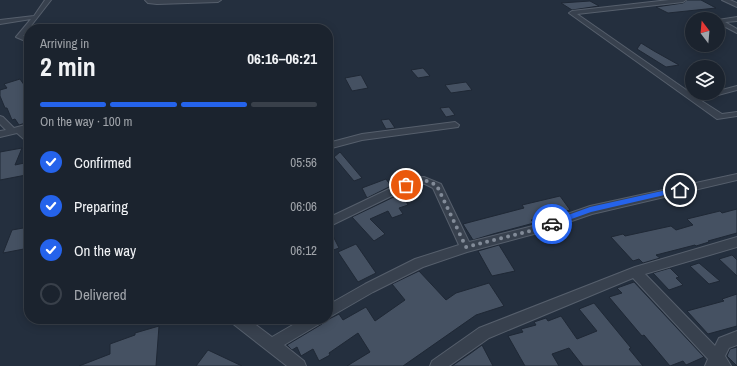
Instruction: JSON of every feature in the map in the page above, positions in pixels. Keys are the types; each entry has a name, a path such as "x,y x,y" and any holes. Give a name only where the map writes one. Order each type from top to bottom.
{"street":[{"path":"30,24 48,0"},
{"path":"148,0 157,2 218,0"},
{"path":"683,0 572,13 685,92"},
{"path":"725,0 737,5"},
{"path":"0,22 36,17"},
{"path":"737,19 719,21 737,31"},
{"path":"24,31 19,37 24,38"},
{"path":"725,91 737,88"},
{"path":"697,100 720,117 737,114"},
{"path":"0,119 24,136"},
{"path":"333,145 362,137 456,125"},
{"path":"0,134 24,129"},
{"path":"333,309 369,288 419,263 466,247 534,230 590,210 737,177"},
{"path":"333,220 416,180 422,180 431,182 437,186 466,247"},
{"path":"437,366 484,333 635,272 737,242"},
{"path":"635,272 718,363"},
{"path":"244,324 299,366"},
{"path":"271,345 307,324"},
{"path":"718,363 724,343 737,338"}],"building":[{"path":"687,0 701,0 716,8 668,13 656,7 683,3"},
{"path":"590,1 599,6 572,10 561,3"},
{"path":"641,43 679,65 666,67 637,49"},
{"path":"423,68 430,76 418,78 411,70"},
{"path":"361,75 368,88 352,91 345,78"},
{"path":"20,79 24,85 24,124 19,125 15,119 12,120 7,108 5,108 0,96 0,90 7,88 4,84"},
{"path":"466,82 472,90 451,93 445,85"},
{"path":"449,107 455,115 446,117 440,108"},
{"path":"389,119 395,128 386,129 381,120"},
{"path":"22,148 15,165 24,163 24,175 0,180 0,152"},
{"path":"340,152 362,178 354,181 334,157"},
{"path":"386,179 391,186 367,198 362,188"},
{"path":"402,193 408,205 399,208 403,214 392,218 388,211 370,219 385,234 374,241 352,217"},
{"path":"560,196 570,210 531,220 534,223 473,240 463,224 524,208 522,205"},
{"path":"737,209 737,233 696,246 656,255 660,258 643,263 639,259 633,261 611,237 623,234 625,236 671,226 676,230 693,225 687,219 720,211 722,213"},
{"path":"24,228 24,249 3,253 12,230"},
{"path":"333,236 339,248 333,250"},
{"path":"356,244 376,273 358,282 338,252"},
{"path":"499,245 515,271 492,276 478,251"},
{"path":"732,255 737,260 737,276 719,259"},
{"path":"699,263 720,281 709,284 690,266"},
{"path":"670,268 679,277 676,278 683,285 669,290 653,273"},
{"path":"419,271 446,300 456,293 489,283 504,306 476,315 403,366 347,366 370,352 358,333 329,353 330,355 319,361 313,349 301,356 297,347 292,350 287,345 322,324 333,324 333,317 339,314 343,320 366,307 375,321 405,300 392,284"},
{"path":"634,282 704,357 686,365 683,361 670,366 644,335 642,336 609,297 622,293 617,288"},
{"path":"737,294 737,326 708,334 687,311 724,301 722,299"},
{"path":"594,303 631,348 629,349 643,366 583,366 569,348 552,354 559,366 525,366 508,336 523,332 521,329 536,325 534,322 546,318 548,321 561,316 577,339 597,331 579,309"},
{"path":"159,326 156,366 79,366 110,354 110,344 135,335 135,333"},
{"path":"482,345 493,366 452,366 471,353"},
{"path":"737,347 737,366 727,356 730,349"},
{"path":"208,350 242,366 196,366"}],"way so far":[{"path":"406,185 416,180 422,180 431,182 437,186 466,247 552,224"}],"route":[{"path":"552,224 590,210 680,190"}]}
